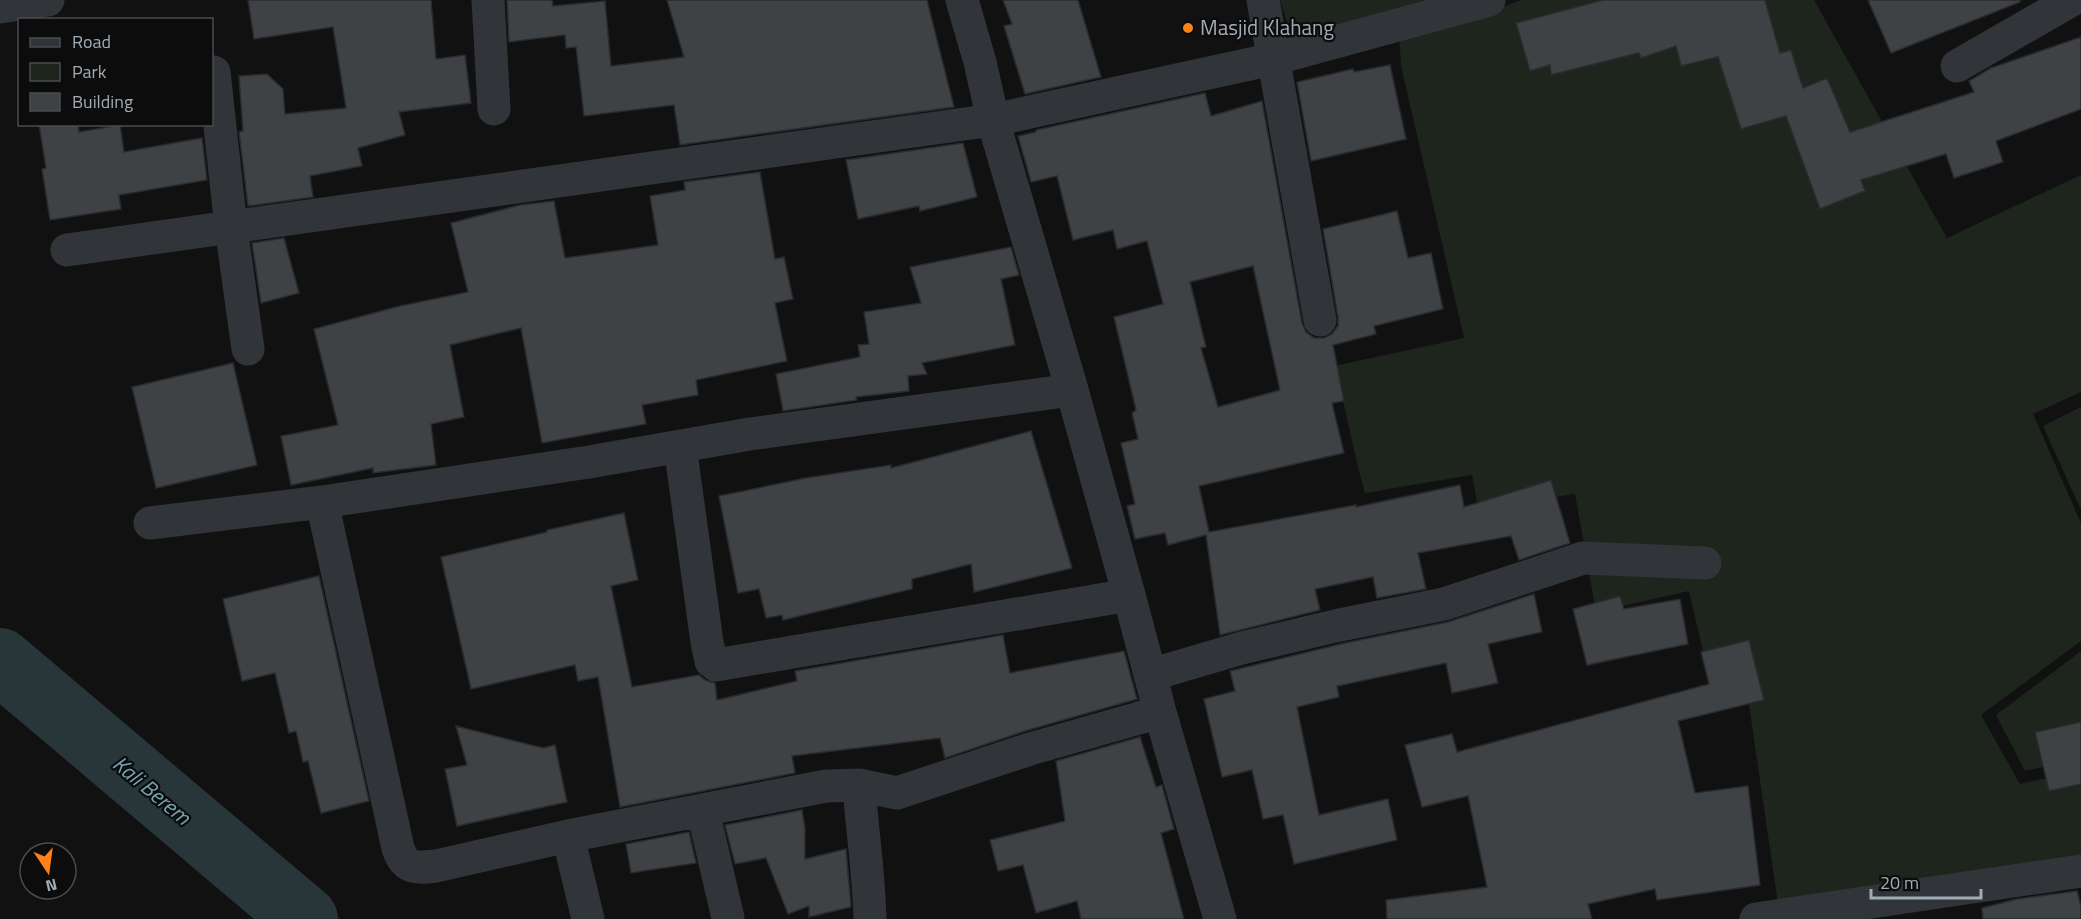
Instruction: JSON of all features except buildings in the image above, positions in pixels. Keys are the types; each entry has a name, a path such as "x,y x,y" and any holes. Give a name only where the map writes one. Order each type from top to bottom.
{"street":[{"path":"0,7 48,0"},
{"path":"488,0 494,109"},
{"path":"962,0 980,62 993,120 1072,390 1160,712 1220,919"},
{"path":"1263,0 1320,320"},
{"path":"67,250 993,120 1273,59 1489,0"},
{"path":"1956,66 2072,0"},
{"path":"214,72 231,227 248,349"},
{"path":"150,523 322,502 750,434 1072,390"},
{"path":"680,446 707,642 711,661 716,665 1129,595"},
{"path":"322,502 402,860 409,865 421,868 436,866 568,836 826,786 859,785 897,793 1019,752 1160,712"},
{"path":"1150,675 1242,648 1444,604 1583,558 1705,563"},
{"path":"859,785 863,841 869,881 870,919"},
{"path":"704,811 728,918"},
{"path":"568,836 588,919"},
{"path":"1756,919 2081,871"}],"green space":[{"path":"1280,0 1456,0 1466,21 1521,0 1814,0 1947,238 2081,175 2081,392 2033,414 2081,523 2081,641 1981,715 2020,784 2081,770 2081,866 1779,911 1742,657 1706,664 1689,591 1596,612 1575,494 1478,508 1472,475 1365,493 1334,366 1464,338 1401,66 1399,34 1296,52"},
{"path":"2081,407 2081,510 2043,426"},
{"path":"2081,651 2081,758 2025,771 1996,715"}],"waterway":[{"name":"Kali Berem","path":"0,661 305,919"}],"place":[{"name":"Masjid Klahang","path":"1188,28"}]}
